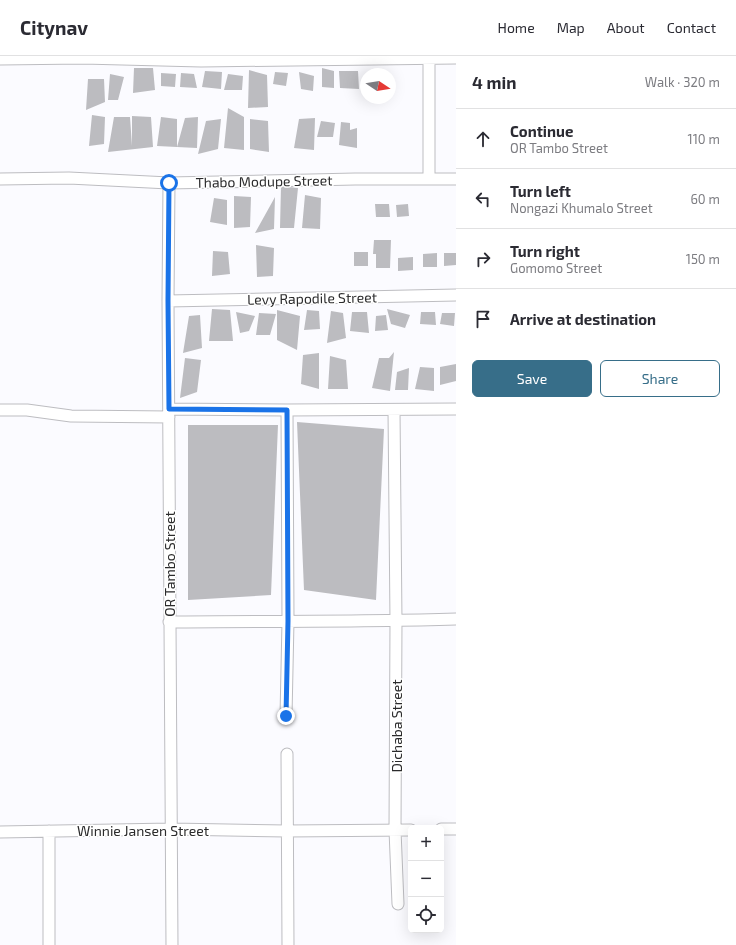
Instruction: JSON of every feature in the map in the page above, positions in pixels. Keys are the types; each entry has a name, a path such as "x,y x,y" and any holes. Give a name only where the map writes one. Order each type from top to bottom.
{"street":[{"path":"0,59 83,57 456,58"},
{"path":"429,57 429,179"},
{"name":"Thabo Modupe Street","path":"0,179 69,178 169,183 355,179 456,179"},
{"name":"OR Tambo Street","path":"169,183 169,622 172,945"},
{"name":"Levy Rapodile Street","path":"168,301 456,295"},
{"path":"0,410 27,410 71,416 287,410 394,410 456,408"},
{"path":"286,716 288,621 287,410"},
{"name":"Dichaba Street","path":"394,410 396,830"},
{"path":"169,622 396,621 456,619"},
{"path":"287,754 286,831 288,945"},
{"name":"Winnie Jansen Street","path":"0,832 171,829 286,831 408,830"},
{"path":"444,829 456,829"},
{"path":"396,830 398,904"},
{"path":"49,831 49,945"}],"building":[{"path":"134,68 153,68 155,90 133,93"},
{"path":"322,68 334,71 334,88 322,87"},
{"path":"249,70 267,75 268,107 248,108"},
{"path":"205,71 222,72 221,89 202,87"},
{"path":"339,71 358,71 359,89 340,88"},
{"path":"275,72 288,73 286,86 273,84"},
{"path":"299,72 314,76 313,91 301,89"},
{"path":"161,73 176,74 175,87 161,86"},
{"path":"181,73 194,74 197,88 180,87"},
{"path":"110,74 124,77 118,100 108,100"},
{"path":"228,74 243,76 242,90 224,90"},
{"path":"88,79 104,79 105,102 86,110"},
{"path":"228,108 244,117 244,150 224,148"},
{"path":"92,115 105,117 104,144 89,146"},
{"path":"132,116 151,117 153,147 108,152 114,117 130,117 132,146"},
{"path":"161,117 177,119 177,147 157,146"},
{"path":"198,117 197,148 177,147 185,118"},
{"path":"315,118 314,150 294,148 299,119"},
{"path":"221,119 218,149 198,154 206,121"},
{"path":"250,119 268,121 269,152 250,149"},
{"path":"321,121 335,123 333,137 317,137"},
{"path":"341,122 350,123 350,130 357,128 357,148 339,145"},
{"path":"281,186 298,188 294,228 280,228"},
{"path":"305,195 321,198 320,229 302,228"},
{"path":"234,196 251,197 250,227 234,228"},
{"path":"275,197 274,229 255,233"},
{"path":"214,198 227,200 227,225 210,222"},
{"path":"375,204 389,204 390,217 376,217"},
{"path":"408,204 409,216 397,217 396,205"},
{"path":"374,240 391,240 390,268 376,268 376,254 373,254"},
{"path":"256,245 274,248 273,276 257,277"},
{"path":"213,251 228,252 230,274 212,276"},
{"path":"354,252 368,252 368,266 354,266"},
{"path":"437,253 437,267 423,267 423,254"},
{"path":"444,253 456,253 456,265 444,266"},
{"path":"413,257 413,270 398,271 398,258"},
{"path":"212,309 230,310 233,341 209,341"},
{"path":"387,309 410,315 405,328 391,324"},
{"path":"277,310 300,316 297,350 277,340"},
{"path":"307,310 319,311 320,329 304,330"},
{"path":"331,311 343,313 346,338 327,343"},
{"path":"236,312 255,316 249,331 240,333"},
{"path":"352,312 367,312 369,333 350,331"},
{"path":"421,312 435,312 436,325 420,324"},
{"path":"259,313 276,314 270,335 256,335"},
{"path":"442,313 455,313 454,326 440,324"},
{"path":"200,315 202,348 183,353 189,316"},
{"path":"386,315 388,330 375,331 376,316"},
{"path":"394,352 390,391 372,388 379,358 389,358"},
{"path":"319,353 319,389 301,384 303,355"},
{"path":"330,356 346,360 348,389 328,389"},
{"path":"185,358 201,360 197,392 180,398"},
{"path":"456,364 456,381 440,385 440,367"},
{"path":"420,367 434,368 434,391 415,389"},
{"path":"409,368 408,390 395,390 397,372"},
{"path":"297,422 384,429 376,600 304,590"},
{"path":"188,425 278,425 271,595 188,600"}],"route":[{"path":"169,183 169,409 287,410 288,621 286,716"}]}
